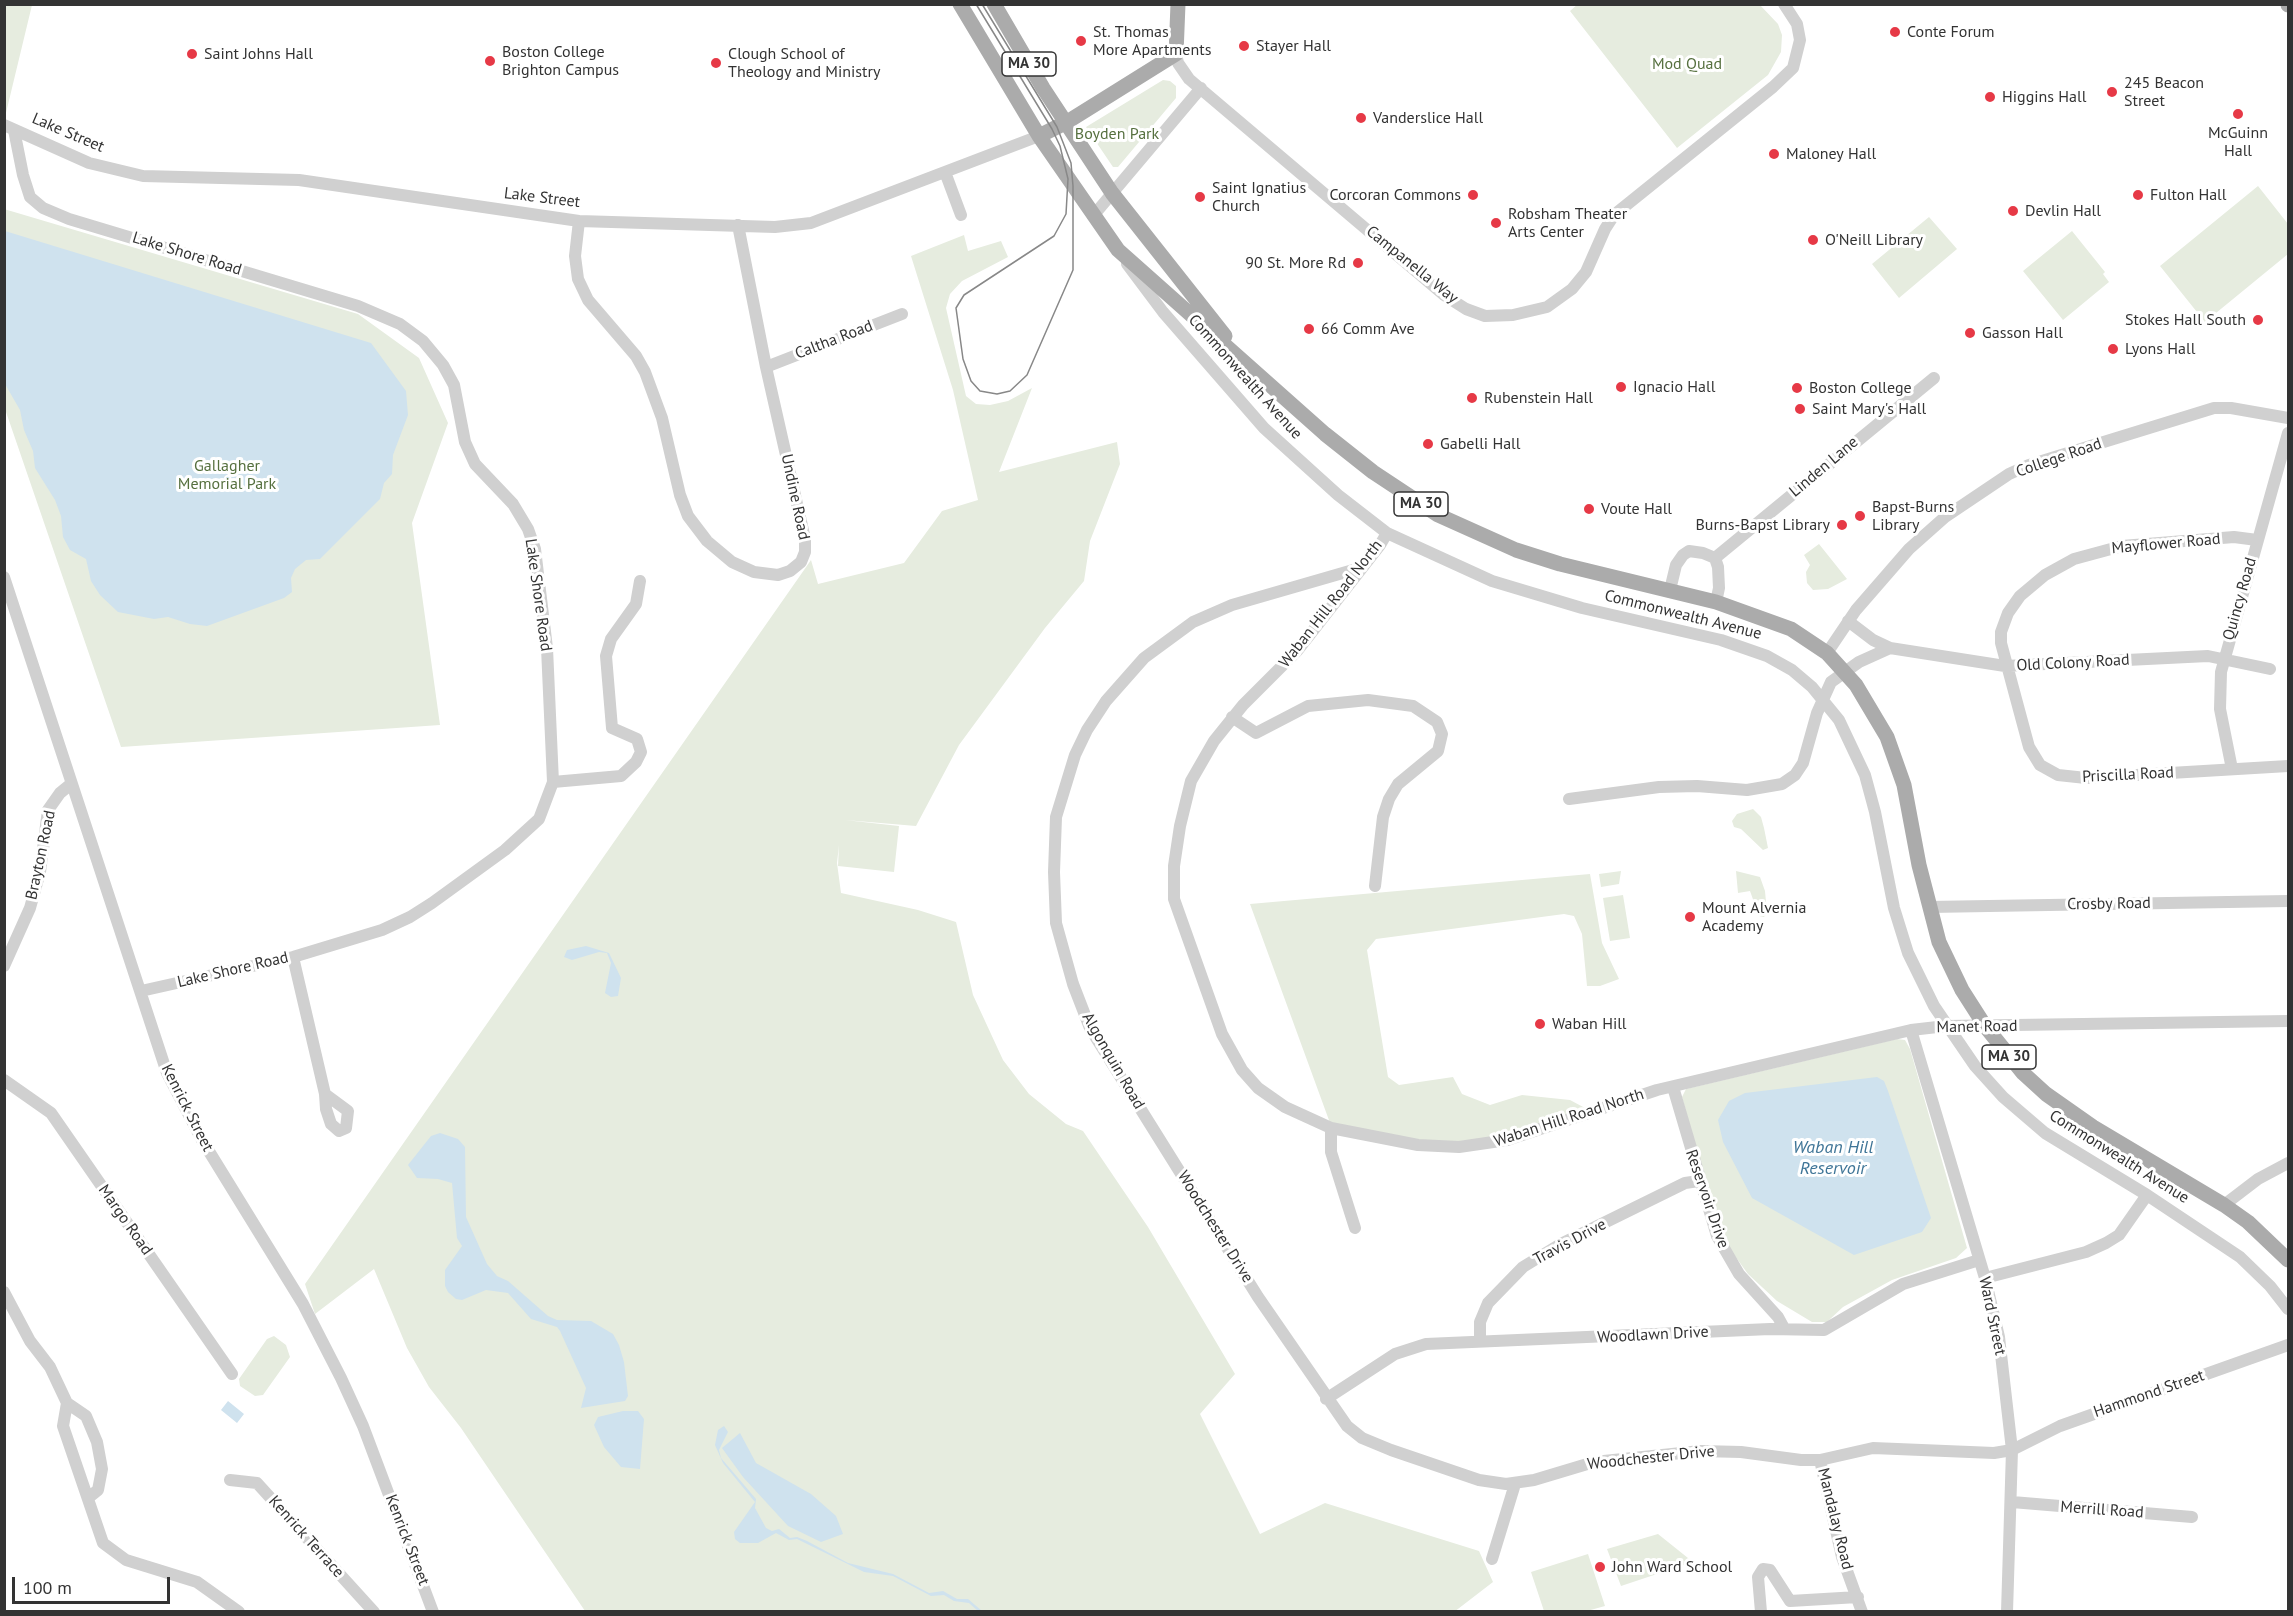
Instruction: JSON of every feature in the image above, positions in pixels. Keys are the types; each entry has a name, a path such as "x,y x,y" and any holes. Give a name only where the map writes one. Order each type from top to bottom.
{"main road":[{"name":"Commonwealth Avenue","path":"960,4 1039,136 1111,241 1135,267 1356,459 1394,488 1438,515 1489,539 1540,559 1716,602 1791,629 1827,653 1844,671 1875,714 1899,769 1929,907 1948,963 1984,1026 2023,1073 2054,1100 2224,1205 2248,1222 2289,1260"},
{"name":"Commonwealth Avenue","path":"994,4 1112,193 1185,287 1249,364"},
{"path":"1176,54 1178,4"},
{"name":"Lake Street","path":"1039,136 1067,122 1176,54"}],"street":[{"name":"Campanella Way","path":"1176,54 1185,75 1443,295 1466,309 1485,316 1513,315 1541,310 1572,289 1586,272 1605,229 1614,215 1773,87 1793,68 1800,40 1797,24 1784,4"},
{"path":"1093,216 1201,88"},
{"name":"Lake Street","path":"9,128 89,163 142,176 300,180 579,221 788,227 811,223 1039,136"},
{"name":"Lake Shore Road","path":"9,128 30,197 43,208 69,219 358,306 400,324 423,341 443,365 454,385 465,442 475,464 513,504 528,529 535,549 547,648 553,782 538,819 505,850 432,903 382,930 293,957 141,991"},
{"path":"945,172 961,215"},
{"name":"Undine Road","path":"579,221 575,256 578,279 588,300 636,356 645,372 662,418 680,495 692,522 713,547 732,562 754,572 778,575 797,566 804,555 806,544 766,367 738,225"},
{"name":"Commonwealth Avenue","path":"1111,241 1163,312 1258,422 1304,466 1387,533 1503,585 1582,608 1721,640 1767,656 1792,670 1822,697 1843,728 1865,775 1900,931 1922,983 1946,1026 1989,1082 2024,1116 2084,1159 2147,1195 2240,1257 2270,1286 2289,1309"},
{"name":"Caltha Road","path":"766,367 902,314"},
{"name":"Linden Lane","path":"1715,558 1934,378"},
{"name":"College Road","path":"1827,653 1848,621 1895,563 1932,527 2019,470 2214,408 2231,408 2289,417"},
{"name":"Quincy Road","path":"2232,769 2220,709 2224,658 2289,433"},
{"name":"Waban Hill Road North","path":"1387,533 1292,658 1233,717 1214,741 1191,781 1180,826 1174,866 1174,899 1222,1034 1242,1070 1258,1088 1285,1107 1330,1128 1429,1146 1491,1144 1648,1092 1672,1087"},
{"name":"Mayflower Road","path":"2005,666 2001,632 2008,613 2033,584 2059,566 2089,553 2122,546 2234,537 2257,540"},
{"path":"1670,590 1676,565 1689,552 1703,553 1715,558 1719,588 1716,602"},
{"name":"Algonquin Road","path":"1165,1148 1090,1028 1073,984 1056,923 1054,872 1056,817 1063,787 1087,730 1106,701 1144,658 1193,622 1232,604 1360,568"},
{"name":"Kenrick Street","path":"4,577 167,1073 182,1105 303,1304 341,1378 363,1426 433,1611"},
{"path":"553,782 621,776 636,762 641,752 637,739 612,728 606,656 611,639 636,604 640,580"},
{"name":"Old Colony Road","path":"1848,621 1873,640 1890,648 2005,666 2200,656 2224,658 2270,669"},
{"path":"1569,799 1659,787 1697,786 1747,790 1782,784 1795,775 1807,756 1822,697 1831,682 1844,671 1890,648"},
{"name":"Priscilla Road","path":"2005,666 2029,747 2040,765 2058,775 2086,778 2289,766"},
{"path":"1233,717 1256,733 1308,706 1368,700 1413,706 1437,722 1442,734 1438,751 1398,784 1389,799 1383,816 1375,886"},
{"name":"Brayton Road","path":"4,966 30,908 38,881 48,810 60,793 71,784"},
{"name":"Crosby Road","path":"1929,907 2289,901"},
{"path":"293,957 325,1094"},
{"name":"Manet Road","path":"1672,1087 1911,1030 1946,1026 2289,1021"},
{"name":"Ward Street","path":"1911,1030 1985,1278 1999,1337 2012,1450 2007,1611"},
{"name":"Margo Road","path":"4,1080 51,1113 232,1374"},
{"name":"Reservoir Drive","path":"1672,1087 1699,1181 1724,1250 1739,1274 1778,1317 1784,1328"},
{"path":"1330,1128 1331,1152 1355,1228"},
{"name":"Woodchester Drive","path":"1165,1148 1326,1399 1347,1425 1380,1446 1479,1480 1515,1484 1594,1462 1701,1451 1740,1452 1801,1460 1820,1460 1873,1448 1994,1453 2012,1450"},
{"path":"2224,1205 2259,1179 2289,1163"},
{"name":"Travis Drive","path":"1480,1341 1480,1322 1488,1304 1523,1267 1559,1245 1685,1183 1699,1181"},
{"path":"1985,1278 2086,1252 2106,1243 2119,1235 2147,1195"},
{"name":"Woodlawn Drive","path":"1326,1399 1361,1374 1410,1348 1480,1341 1784,1328 1826,1329 1903,1284 1979,1260"},
{"path":"4,1292 30,1341 50,1367 68,1403 86,1416 97,1442 102,1469 98,1490 88,1498"},
{"name":"Hammond Street","path":"2012,1450 2060,1426 2289,1346"},
{"path":"68,1403 63,1426 103,1543 111,1550 147,1568 197,1582 239,1611"},
{"name":"Mandalay Road","path":"1820,1460 1842,1557 1862,1611"},
{"name":"Kenrick Terrace","path":"230,1480 257,1483 374,1611"},
{"path":"1492,1559 1515,1484"},
{"name":"Merrill Road","path":"2012,1502 2192,1518"},
{"path":"1761,1611 1758,1576 1763,1569 1770,1570 1788,1606 1857,1597"}],"green space":[{"name":"Mod Quad","path":"1578,4 1760,5 1778,24 1782,35 1781,52 1768,75 1677,148 1570,11"},
{"path":"4,5 32,5 5,117 4,117"},
{"name":"Boyden Park","path":"1163,80 1170,81 1176,86 1176,98 1118,167 1113,167 1086,127"},
{"path":"2258,186 2288,224 2288,254 2205,322 2160,266"},
{"name":"Gallagher Memorial Park","path":"4,209 358,314 419,358 448,423 412,523 440,725 121,747 5,409"},
{"path":"1929,217 1957,249 1899,298 1872,264"},
{"path":"2072,231 2105,272 2103,274 2109,282 2063,320 2023,271"},
{"path":"964,235 968,251 1001,241 1008,257 962,281 950,294 946,308 966,396 976,404 990,405 1008,401 1032,388 999,472 1117,442 1120,464 1090,541 1084,581 1045,628 959,745 916,826 845,820 899,826 894,872 838,866 839,845 837,863 841,893 918,910 956,922 973,995 1003,1060 1029,1094 1066,1124 1083,1131 1148,1227 1235,1374 1200,1414 1260,1534 1325,1503 1479,1551 1493,1582 1454,1612 585,1611 461,1428 429,1387 407,1348 374,1269 315,1314 305,1284 811,560 818,584 904,563 942,511 978,500 953,390 911,256"},
{"path":"1819,544 1847,579 1828,589 1813,590 1807,583 1806,572 1810,565 1804,555"},
{"path":"1753,809 1761,817 1764,828 1768,848 1763,850 1741,829 1734,827 1732,821 1737,814"},
{"path":"1621,871 1619,884 1601,887 1599,874"},
{"path":"1736,871 1760,877 1765,891 1767,913 1764,917 1759,916 1750,891 1738,893"},
{"path":"1590,874 1602,943 1619,979 1600,986 1587,986 1582,934 1574,916 1564,914 1376,939 1367,950 1388,1077 1399,1085 1453,1077 1462,1094 1490,1105 1522,1095 1570,1100 1585,1108 1502,1137 1429,1144 1330,1123 1250,904"},
{"path":"1623,895 1630,938 1610,941 1603,898"},
{"path":"1897,1039 1905,1040 1910,1049 1967,1248 1956,1258 1892,1280 1843,1307 1827,1322 1812,1322 1777,1301 1748,1274 1727,1245 1704,1176 1682,1097 1686,1089"},
{"path":"274,1336 286,1345 290,1357 263,1395 255,1396 240,1386 239,1379 267,1339"},
{"path":"1658,1534 1693,1562 1621,1586 1607,1549"},
{"path":"1588,1554 1605,1606 1587,1611 1544,1611 1531,1572"}],"water":[{"path":"5,231 371,343 406,391 408,415 393,455 392,474 384,483 380,499 320,559 306,560 295,569 291,578 292,592 284,598 207,626 190,624 168,617 154,619 118,612 100,595 91,581 86,559 70,550 63,537 61,516 55,500 35,468 33,451 24,430 20,410 5,384"},
{"path":"586,946 609,953 621,978 618,996 611,997 605,993 611,963 607,953 599,952 572,960 564,957 567,950"},
{"name":"Waban Hill Reservoir","path":"1877,1077 1884,1081 1888,1091 1931,1218 1922,1232 1854,1255 1752,1198 1723,1142 1718,1120 1729,1101 1745,1093"},
{"path":"440,1133 458,1139 465,1147 466,1217 487,1264 497,1276 508,1281 548,1316 557,1320 591,1321 613,1334 624,1362 628,1396 625,1401 581,1408 586,1388 560,1331 557,1327 531,1319 508,1293 486,1290 462,1300 456,1299 448,1292 445,1286 445,1270 462,1246 457,1238 452,1183 438,1179 417,1178 408,1165 431,1136"},
{"path":"228,1401 244,1414 237,1423 221,1410"},
{"path":"623,1411 638,1411 644,1419 640,1469 621,1467 604,1447 594,1425 598,1417"},
{"path":"724,1426 728,1432 719,1450 721,1458 756,1499 755,1508 766,1528 772,1531 779,1529 790,1538 797,1537 807,1541 848,1563 893,1574 929,1593 943,1591 957,1599 968,1599 982,1611 978,1611 969,1603 954,1601 944,1595 931,1596 893,1576 864,1572 797,1539 789,1540 776,1533 758,1543 740,1543 735,1539 734,1532 755,1502 723,1463 715,1445 718,1430"},
{"path":"740,1433 756,1463 811,1494 836,1516 843,1534 821,1542 788,1526 743,1477 722,1448"}],"tram line":[{"path":"976,4 1052,129 1060,146 1068,179 1066,214 1054,236 964,295 956,308 963,359 971,381 980,391 997,394 1010,391 1027,375 1073,270 1073,186 1071,163 1057,127 982,4"}],"place":[{"name":"Conte Forum","path":"1895,32"},
{"name":"St. Thomas More Apartments","path":"1081,41"},
{"name":"Stayer Hall","path":"1244,46"},
{"name":"Saint Johns Hall","path":"192,54"},
{"name":"Boston College Brighton Campus","path":"490,61"},
{"name":"Clough School of Theology and Ministry","path":"716,63"},
{"name":"245 Beacon Street","path":"2112,92"},
{"name":"Higgins Hall","path":"1990,97"},
{"name":"McGuinn Hall","path":"2238,114"},
{"name":"Vanderslice Hall","path":"1361,118"},
{"name":"Maloney Hall","path":"1774,154"},
{"name":"Corcoran Commons","path":"1473,195"},
{"name":"Fulton Hall","path":"2138,195"},
{"name":"Saint Ignatius Church","path":"1200,197"},
{"name":"Devlin Hall","path":"2013,211"},
{"name":"Robsham Theater Arts Center","path":"1496,223"},
{"name":"O'Neill Library","path":"1813,240"},
{"name":"90 St. More Rd","path":"1358,263"},
{"name":"Stokes Hall South","path":"2258,320"},
{"name":"66 Comm Ave","path":"1309,329"},
{"name":"Gasson Hall","path":"1970,333"},
{"name":"Lyons Hall","path":"2113,349"},
{"name":"Ignacio Hall","path":"1621,387"},
{"name":"Boston College","path":"1797,388"},
{"name":"Rubenstein Hall","path":"1472,398"},
{"name":"Saint Mary's Hall","path":"1800,409"},
{"name":"Gabelli Hall","path":"1428,444"},
{"name":"Voute Hall","path":"1589,509"},
{"name":"Bapst-Burns Library","path":"1860,516"},
{"name":"Burns-Bapst Library","path":"1842,525"},
{"name":"Mount Alvernia Academy","path":"1690,917"},
{"name":"Waban Hill","path":"1540,1024"},
{"name":"John Ward School","path":"1600,1567"}]}
